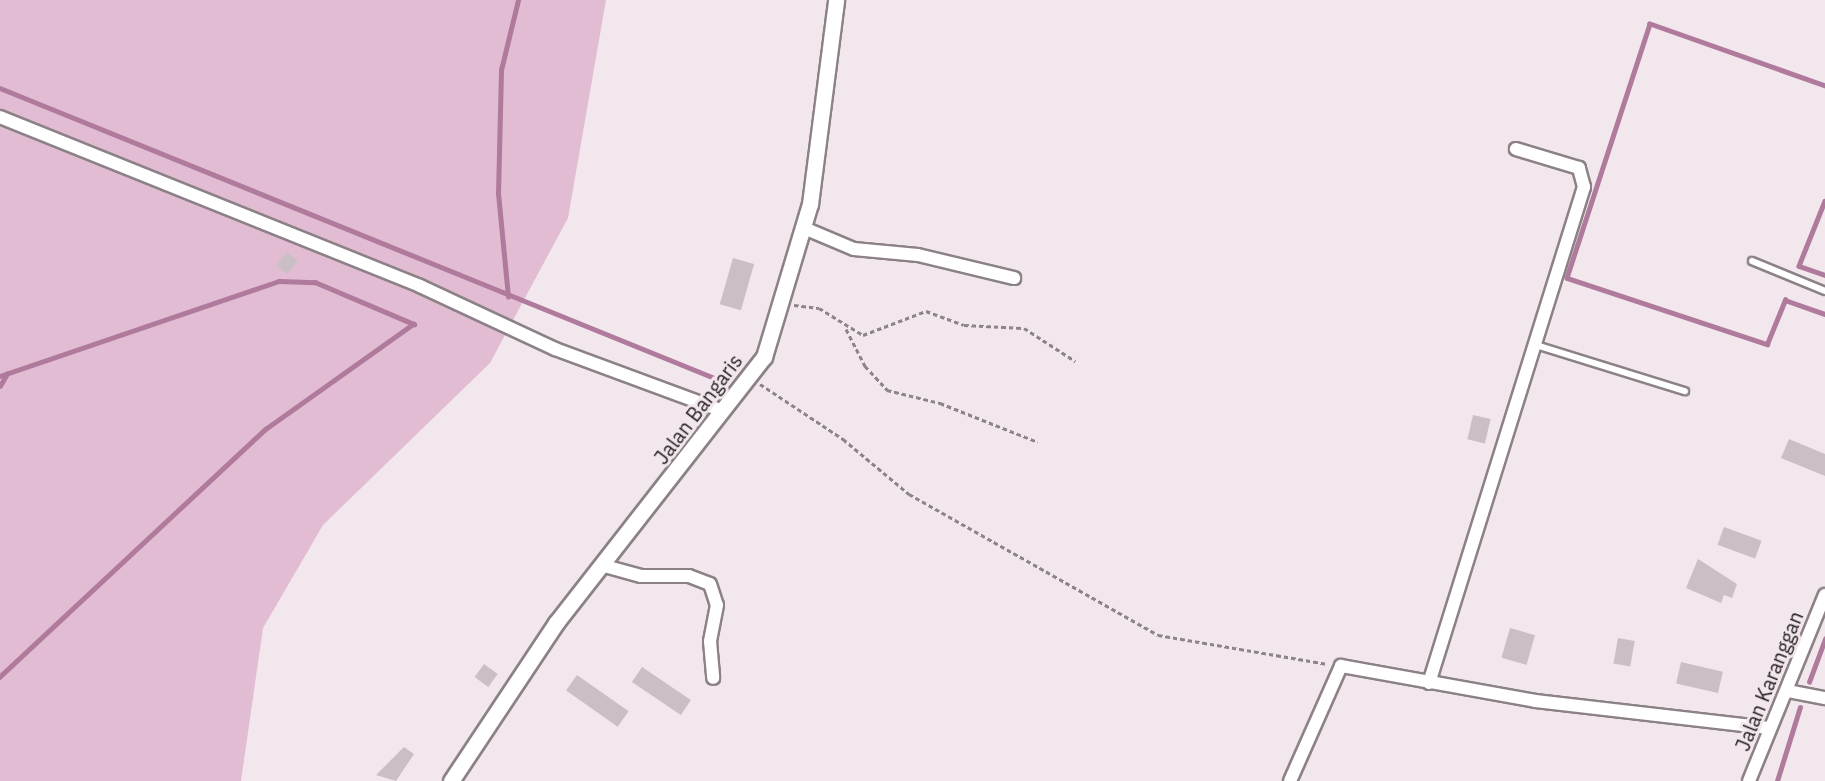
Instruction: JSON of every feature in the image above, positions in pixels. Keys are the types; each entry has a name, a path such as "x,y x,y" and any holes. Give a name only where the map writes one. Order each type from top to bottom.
{"street":[{"name":"Jalan Bangaris","path":"451,781 510,688 601,565 720,410 764,357 804,228 824,117 836,0"},
{"path":"0,117 409,281 555,349 720,410"},
{"path":"1429,683 1536,345 1585,180 1579,168 1515,149"},
{"path":"804,228 854,249 918,255 1014,278"},
{"path":"601,565 641,576 689,576 710,584 717,605 711,641 713,678"},
{"name":"Jalan Karanggan","path":"1749,781 1769,728 1788,691 1825,595"},
{"path":"1290,781 1341,666 1429,683 1769,728"},
{"path":"1788,691 1825,698"}],"lane":[{"path":"1752,261 1825,291"},
{"path":"1536,345 1685,391"}],"path":[{"path":"782,305 819,308 846,329 863,334 926,311 964,325 1038,332 1076,361"},
{"path":"846,329 865,366 887,390 940,403 1038,442"},
{"path":"750,375 843,439 909,494 1158,635 1341,666"}],"shaded area":[{"path":"0,0 606,0 568,218 490,363 323,525 263,628 241,781 0,781"}],"building":[{"path":"287,252 298,261 287,274 276,265"},
{"path":"733,258 754,264 741,310 720,304"},
{"path":"1473,415 1491,419 1485,443 1467,439"},
{"path":"1789,439 1825,454 1825,476 1781,458"},
{"path":"1724,527 1762,541 1755,559 1718,545"},
{"path":"1698,559 1737,584 1732,598 1724,595 1721,603 1686,588"},
{"path":"1510,628 1535,635 1526,665 1501,658"},
{"path":"1618,638 1635,641 1630,667 1613,664"},
{"path":"1681,662 1723,672 1718,693 1676,683"},
{"path":"484,664 498,674 488,687 475,677"},
{"path":"642,667 691,700 681,715 632,682"},
{"path":"577,675 629,711 618,727 566,691"},
{"path":"404,747 414,754 396,781 376,775"}],"waterway":[{"path":"508,297 498,194 501,70 518,0"},
{"path":"1825,86 1650,24 1567,278 1767,344 1785,300 1825,314"},
{"path":"0,88 717,379"},
{"path":"1825,201 1799,266 1825,275"},
{"path":"0,376 279,281 315,282 414,324 266,429 0,677"},
{"path":"0,386 7,374"},
{"path":"1809,682 1825,639"},
{"path":"1777,781 1800,707"}]}
